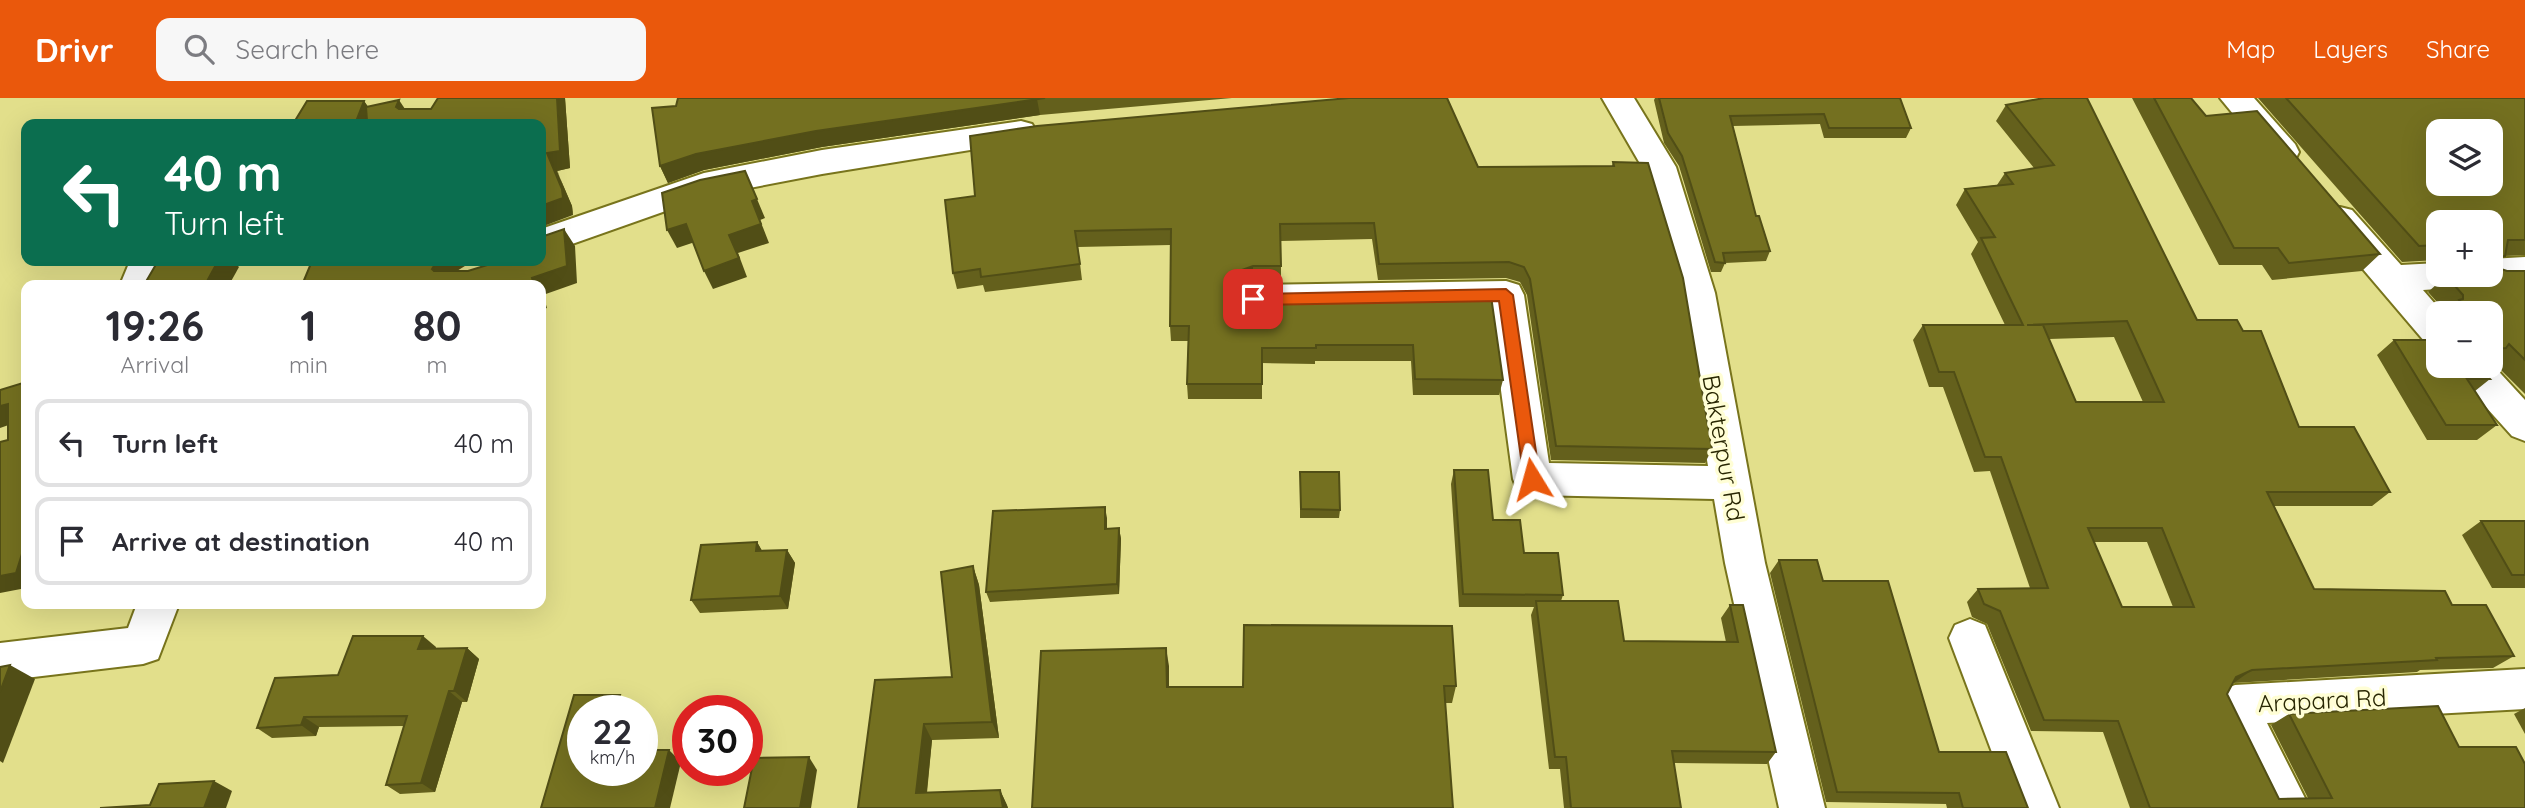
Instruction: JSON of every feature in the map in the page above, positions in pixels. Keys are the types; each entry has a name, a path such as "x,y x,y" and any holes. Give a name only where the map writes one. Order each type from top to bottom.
{"street":[{"name":"Bakterpur Rd","path":"1618,98 1659,167 1697,292 1745,563 1802,808"},
{"path":"2236,98 2426,318"},
{"path":"546,240 704,185 822,162 1053,128"},
{"path":"2503,271 2525,270"},
{"path":"2392,279 2426,277"},
{"path":"1253,299 1506,295 1532,479 1730,483"},
{"path":"2482,378 2525,425"},
{"path":"0,662 143,645 156,609"},
{"path":"1970,638 2036,808"},
{"name":"Arapara Rd","path":"2287,808 2235,705 2525,689"}],"building":[{"path":"438,98 557,98 560,151 547,153 563,198 546,204 546,119 367,119 366,107 399,100 396,107 399,109 431,109"},
{"path":"678,98 1045,98 816,131 696,154 660,166 652,108 676,106"},
{"path":"1349,98 1447,98 1478,167 1614,166 1613,162 1648,163 1683,278 1712,449 1556,446 1530,279 1524,267 1509,262 1379,264 1374,223 1280,224 1281,266 1253,266 1239,271 1232,284 1239,296 1253,300 1491,296 1503,380 1415,379 1413,345 1316,345 1316,348 1262,348 1262,384 1187,384 1189,326 1170,326 1171,229 1075,231 1080,264 981,277 980,269 953,273 945,200 975,196 970,136 1037,126"},
{"path":"1659,98 1900,98 1911,128 1829,128 1824,114 1730,116 1756,216 1759,216 1770,251 1723,253 1725,263 1715,262 1682,156 1668,133"},
{"path":"2044,98 2087,98 2197,320 2237,320 2243,331 2261,331 2299,427 2354,427 2390,492 2267,492 2314,589 2445,591 2452,605 2486,605 2514,656 2436,658 2437,660 2252,670 2236,677 2227,694 2279,799 2332,798 2289,714 2438,706 2459,747 2516,747 2525,764 2525,808 2150,808 2118,721 2044,720 2000,611 1984,604 1978,589 2048,588 2001,457 1985,457 1954,372 1939,372 1923,325 2023,325 1981,238 1995,237 1965,189 2013,184 2005,173 2054,165 2006,105","holes":["2127,321 2164,402 2076,402 2043,325 2027,325","2088,528 2162,528 2194,607 2122,607"]},
{"path":"2154,98 2191,98 2206,116 2257,111 2380,254 2289,263 2278,248 2234,248"},
{"path":"2286,98 2525,98 2525,240 2508,240 2503,256 2503,210 2426,210 2426,246 2419,246"},
{"path":"307,101 364,101 357,119 296,119"},
{"path":"745,171 757,199 752,201 761,224 729,235 739,258 704,271 686,224 667,230 662,193 700,180"},
{"path":"564,229 567,266 533,280 304,280 310,266 434,266 434,271 468,271 484,266 546,266 546,235"},
{"path":"155,266 215,266 208,280 147,280"},
{"path":"2503,270 2525,271 2525,360 2509,344 2503,348 2503,301 2460,301 2463,295 2456,287 2503,287"},
{"path":"2394,340 2426,340 2426,378 2490,379 2467,379 2497,425 2446,425"},
{"path":"21,384 21,557 16,573 0,576 0,442 8,440 8,404 0,406 0,390"},
{"path":"1454,470 1488,470 1493,520 1520,520 1524,553 1558,553 1563,595 1463,594"},
{"path":"1300,472 1339,472 1340,510 1301,509"},
{"path":"1105,507 1105,529 1119,528 1117,584 986,592 993,511"},
{"path":"2481,521 2525,521 2525,575 2512,575"},
{"path":"757,542 756,551 787,550 780,596 691,600 701,545"},
{"path":"1779,560 1817,560 1823,581 1888,581 1939,752 2006,752 2028,808 1963,808 1959,793 1837,792"},
{"path":"973,566 992,722 924,724 916,793 1000,790 1003,808 858,808 875,680 952,677 941,572"},
{"path":"1536,601 1618,601 1624,641 1738,642 1730,605 1743,605 1776,752 1672,751 1681,808 1571,808 1566,757 1555,757"},
{"path":"1244,625 1452,626 1456,686 1444,686 1453,808 1032,808 1041,651 1166,648 1167,687 1243,687"},
{"path":"353,636 423,636 418,649 467,648 454,691 449,691 421,783 386,785 407,716 304,717 301,725 257,728 275,678 338,675"},
{"path":"10,665 0,692 0,667"},
{"path":"567,719 567,786 658,786 658,750 669,750 655,808 541,808"},
{"path":"809,757 800,808 744,808 748,786 763,786 763,758"},
{"path":"214,781 204,808 100,808 150,805 159,784"}],"route":[{"path":"1253,299 1506,295 1532,479"}]}
